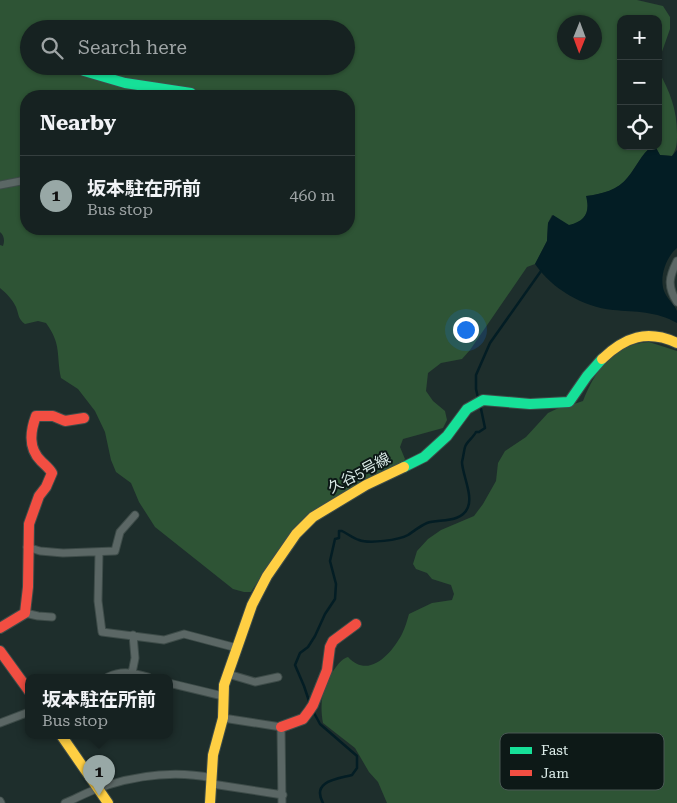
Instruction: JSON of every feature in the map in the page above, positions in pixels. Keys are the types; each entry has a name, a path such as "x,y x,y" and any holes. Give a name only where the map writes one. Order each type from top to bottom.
{"street":[{"path":"98,75 125,83 170,90"},
{"path":"0,185 20,181"},
{"path":"677,261 669,287 677,302"},
{"name":"久谷5号線","path":"210,803 213,755 223,718 224,685 236,648 252,605 267,576 296,534 313,517 339,500 424,457 447,436 467,409 479,401 530,404 560,404 569,402 598,363 607,354 628,340 651,335 677,343"},
{"path":"25,613 28,587 27,531 39,496 46,488 52,473 50,468 36,455 29,436 36,416 54,416 65,421 84,418"},
{"path":"27,547 40,551 63,553 115,551 120,532 135,515"},
{"path":"99,552 98,601 102,632 164,640 184,634 236,648"},
{"path":"0,628 25,613 52,617"},
{"path":"223,718 281,727 303,719 311,708 326,670 330,647 333,641 356,624"},
{"path":"132,673 135,658 133,635"},
{"path":"0,651 25,685"},
{"path":"115,674 136,674"},
{"path":"228,674 255,682 278,677"},
{"path":"173,684 223,696"},
{"path":"0,724 25,714"},
{"path":"65,803 99,788 141,778 164,775 198,776 282,799 281,727"},
{"path":"64,739 108,803"}],"green space":[{"path":"0,0 637,0 663,6 670,17 670,29 662,52 662,15 617,15 617,150 647,150 628,177 615,188 604,193 587,196 588,207 586,215 575,224 569,226 552,215 548,223 547,241 535,264 527,267 470,350 462,359 441,363 428,373 426,391 433,401 445,411 447,420 443,428 403,439 400,447 405,459 401,466 308,514 277,552 251,592 233,589 155,527 139,502 131,483 116,472 111,460 105,432 95,411 78,389 61,378 56,344 46,323 38,321 25,324 20,319 13,302 0,288 0,245 3,246 4,240 0,232"},
{"path":"662,78 669,93 676,117 677,143 672,156 660,155 657,150 662,150"},
{"path":"649,342 677,351 677,803 387,803 378,782 369,772 355,748 323,723 322,700 328,680 341,661 348,657 364,666 372,665 379,661 386,656 398,641 409,614 432,603 452,600 454,594 451,585 432,579 427,573 416,569 413,564 417,551 428,539 441,530 474,516 496,481 498,463 505,451 526,437 548,413 565,405 583,401 593,379 607,361 616,353 637,344"}],"water":[{"path":"647,150 657,150 660,155 672,156 677,150 677,248 664,268 662,280 665,294 677,311 677,323 654,314 613,310 580,301 559,289 535,264 547,241 548,223 553,215 569,225 579,221 587,211 586,196 604,193 615,188 628,177"}],"waterway":[{"path":"478,398 476,375 490,343 541,271"},
{"path":"310,704 295,665 300,653 308,647 315,636 325,614 335,599 336,584 330,561 335,539 339,538 339,531 364,541 391,540 404,537 427,523 450,520 461,516 468,507 469,502 462,467 465,447 476,432 485,428 480,404"},
{"path":"313,711 320,724 357,756 357,768 352,775 327,782 320,790 323,803"}],"traffic: fast":[{"path":"98,75 125,83 171,90"},
{"path":"404,467 424,457 447,436 467,409 483,400 530,404 569,402 587,376 602,359"}],"traffic: slow":[{"path":"602,359 619,345 646,336 656,336 677,343"},
{"path":"210,803 213,755 223,718 224,685 252,605 267,576 296,534 313,517 366,485 404,467"},
{"path":"64,739 108,803"}],"traffic: jam":[{"path":"0,628 25,613 28,587 29,524 39,496 46,487 52,473 37,456 32,445 32,428 36,416 53,416 65,421 84,418"},
{"path":"281,727 303,719 309,711 327,670 330,647 333,641 356,624"},
{"path":"0,651 25,685"}],"place":[{"name":"坂本駐在所前","path":"99,796"}]}
